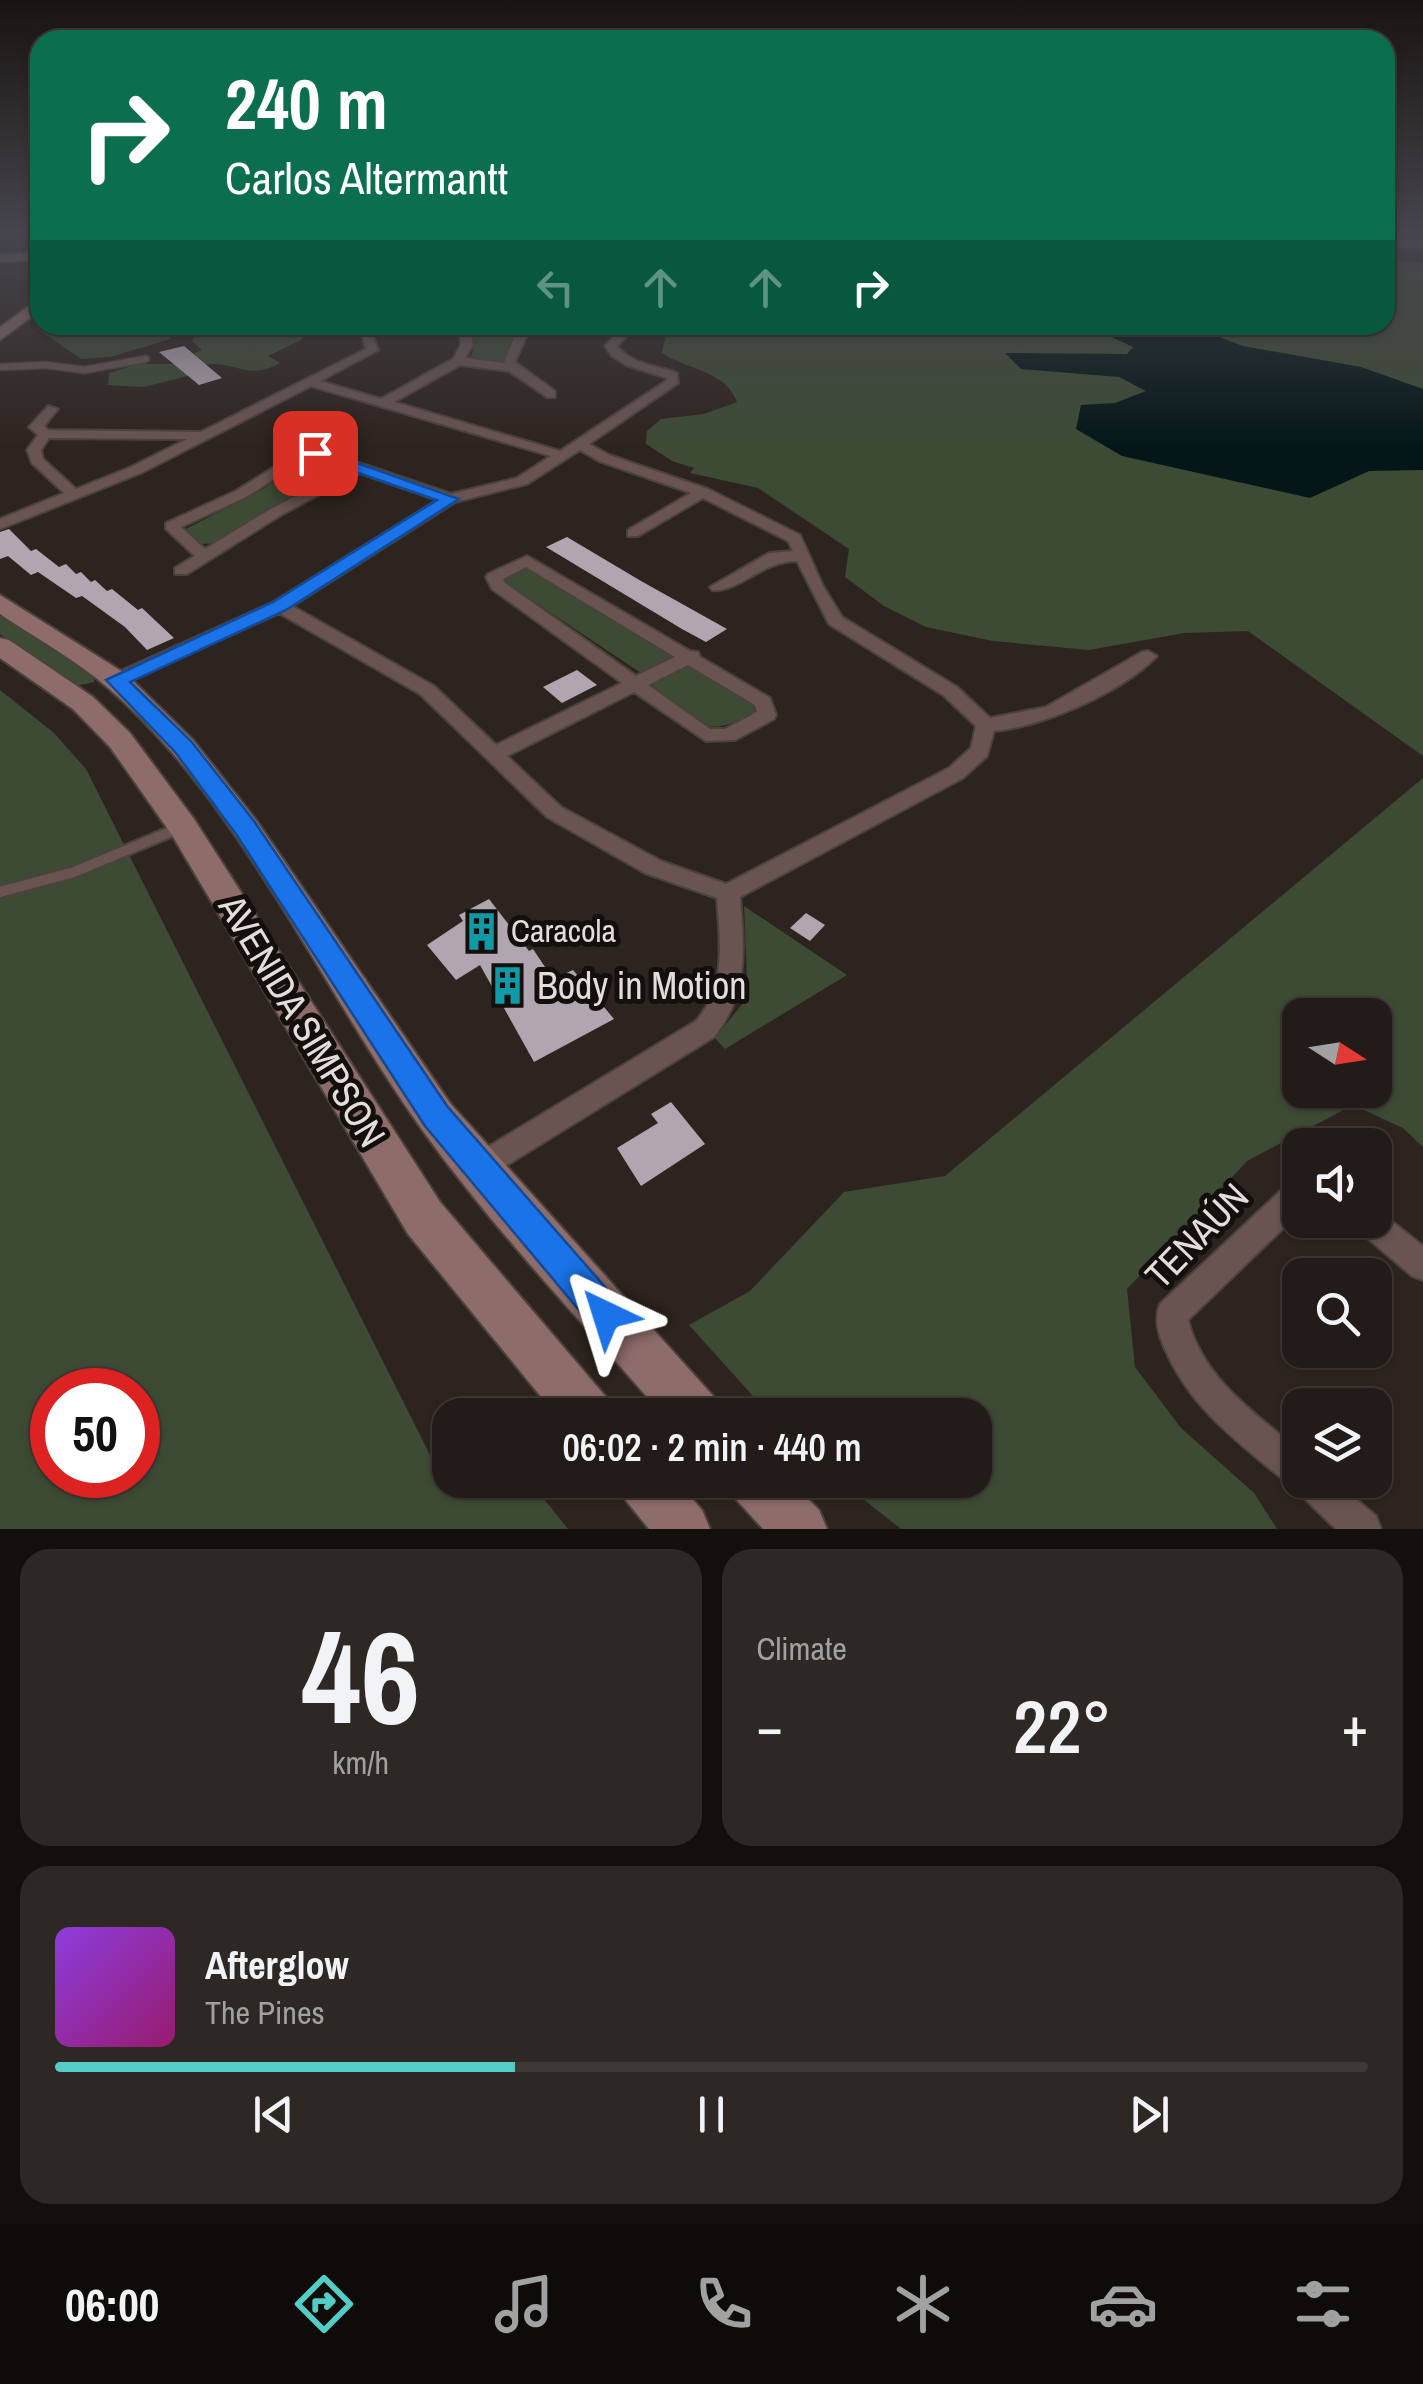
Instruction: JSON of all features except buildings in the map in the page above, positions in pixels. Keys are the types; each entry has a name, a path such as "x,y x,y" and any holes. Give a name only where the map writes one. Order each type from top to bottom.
{"main road":[{"path":"0,335 30,311"},
{"name":"AVENIDA SIMPSON","path":"0,603 116,680 183,747 245,828 436,1116 478,1169 681,1398"},
{"name":"AVENIDA SIMPSON","path":"0,646 84,703 120,740 183,827 424,1218 574,1398"},
{"path":"84,703 82,699 88,694 116,680"},
{"path":"657,1498 683,1529"},
{"path":"770,1498 800,1529"}],"street":[{"path":"0,524 75,496 310,382 372,350 367,335"},
{"path":"385,402 458,361 467,345 466,335"},
{"path":"512,368 512,353 524,335"},
{"path":"116,680 280,606 450,499 522,482 672,383 673,376 662,370 615,356 611,346 622,335"},
{"path":"458,361 512,368 551,394"},
{"path":"310,382 560,455"},
{"path":"52,409 36,428 45,434 206,435"},
{"path":"45,434 34,450 37,460 75,496"},
{"path":"580,444 604,458 703,492 795,538 836,620 950,691 986,726 1023,724 1055,713 1148,656"},
{"path":"205,556 172,526 241,494 303,455 315,453 450,499"},
{"path":"181,571 357,469"},
{"path":"633,533 703,492"},
{"path":"718,587 775,556 802,556"},
{"path":"527,560 536,564 763,702 767,715 728,735 706,735 635,684 498,586 494,577 527,560"},
{"path":"280,606 427,690 554,812 653,867 728,893 956,773 980,751 986,726"},
{"path":"492,755 692,656"},
{"path":"478,1169 705,1030 722,1013 730,994 728,893"},
{"name":"TENAÚN","path":"1282,1209 1171,1315 1174,1342 1199,1383 1282,1457"},
{"path":"1390,1238 1423,1264"},
{"path":"1328,1498 1363,1529"}],"lane":[{"path":"0,367 46,365 84,370 146,359"},
{"path":"0,892 74,872 183,827"}],"green space":[{"path":"1395,305 1423,305 1423,756 1248,631 1184,633 1089,650 993,641 926,627 884,606 845,577 849,549 758,488 690,473 694,468 672,461 646,444 647,431 661,419 704,414 737,402 715,377 662,353 666,335 1395,335"},
{"path":"46,335 170,335 170,339 111,357 81,359"},
{"path":"194,335 305,335 268,356 280,363 268,368 202,365 203,372 144,387 108,385 109,373 138,364 184,364 190,355 202,350 192,341"},
{"path":"472,335 517,335 509,344 503,364 470,359 475,345"},
{"path":"319,460 346,468 219,543 201,544 184,530 263,489 302,462"},
{"path":"525,567 536,568 674,656 641,673 506,583 506,577"},
{"path":"0,614 94,676 94,682 76,686 0,634"},
{"path":"693,663 752,701 755,713 722,726 700,724 651,690 654,682"},
{"path":"0,690 54,733 86,769 432,1459 432,1498 543,1498 568,1529 0,1529"},
{"path":"1423,778 1423,1147 1403,1128 1360,1108 1392,1108 1392,998 1282,998 1282,1108 1347,1108 1309,1128 1282,1128 1282,1143 1247,1161 1127,1289 1135,1367 1181,1428 1254,1493 1277,1529 901,1529 862,1498 992,1498 992,1398 755,1398 689,1325 750,1291 844,1192 945,1176"},
{"path":"744,906 847,975 725,1049 715,1038 743,1003 747,978"}],"shaded area":[{"path":"1107,335 1214,335 1243,346 1361,367 1423,389 1423,470 1369,471 1310,498 1122,456 1076,429 1081,405 1115,403 1146,391 1119,377 1021,369 1005,353 1127,354 1133,347"}],"place":[{"name":"Caracola","path":"481,931"},
{"name":"Body in Motion","path":"507,986"}],"route":[{"path":"315,453 450,499 280,606 116,680 183,747 245,828 436,1116 606,1315"}]}
